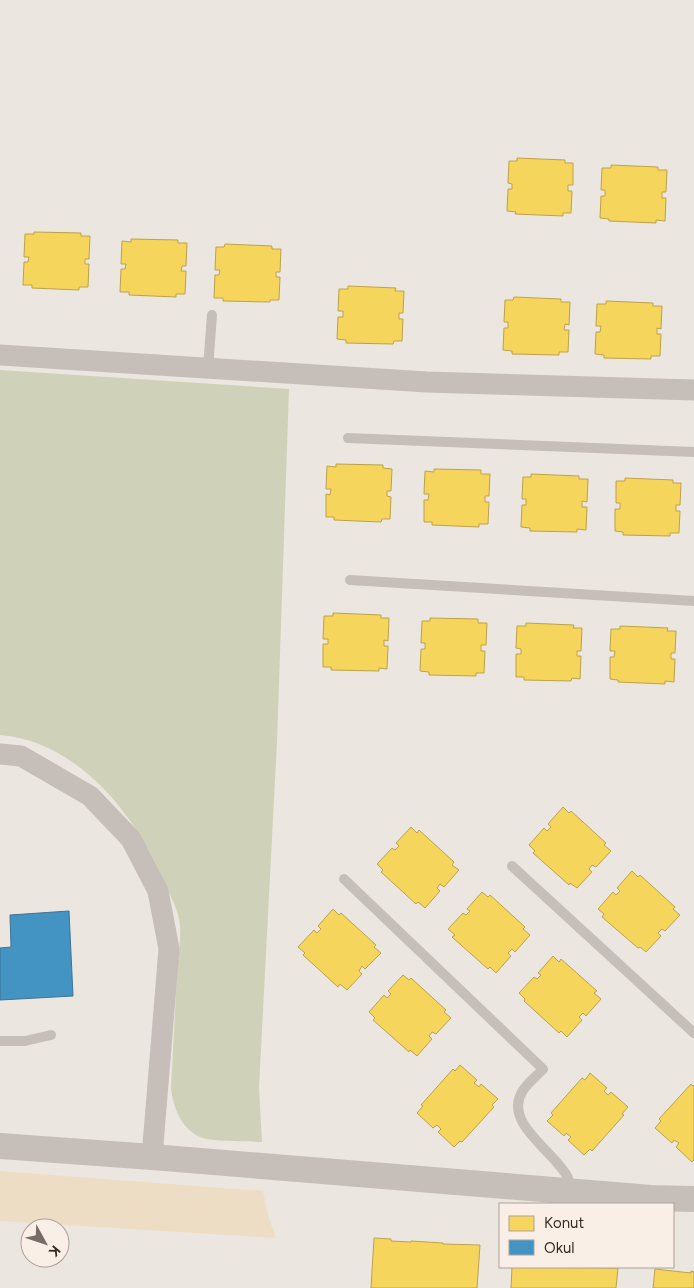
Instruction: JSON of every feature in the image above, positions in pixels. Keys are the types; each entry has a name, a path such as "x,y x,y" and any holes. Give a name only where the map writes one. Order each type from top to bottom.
{"street":[{"path":"0,355 428,382 694,390"},
{"path":"0,754 21,756 90,796 131,839 158,891 169,949 152,1156"},
{"path":"0,1146 152,1156 570,1192 651,1198 694,1198"}],"lane":[{"path":"208,368 212,315"},
{"path":"348,438 694,452"},
{"path":"350,580 694,601"},
{"path":"512,866 694,1033"},
{"path":"344,878 543,1069 522,1092 520,1115 526,1128 561,1168 568,1179 570,1192"},
{"path":"0,1041 25,1042 51,1035"}],"green space":[{"path":"0,370 289,389 277,742 259,1088 262,1142 223,1141 203,1138 189,1130 176,1111 171,1088 180,925 172,900 154,860 139,835 122,810 102,787 80,767 55,752 29,740 0,735"}],"sand":[{"path":"0,1171 263,1191 268,1215 276,1238 70,1225 70,1218 20,1218 20,1222 0,1221"}],"building: Konut":[{"path":"517,158 565,160 565,163 573,163 573,185 568,185 568,191 572,191 571,213 563,213 563,216 515,214 516,212 507,211 508,189 512,189 512,184 508,183 509,161 517,161"},
{"path":"611,165 658,167 658,170 667,170 666,192 662,192 662,198 666,198 665,221 656,220 656,223 609,221 609,219 600,218 601,196 605,196 605,190 601,190 602,168 611,168"},
{"path":"34,232 81,233 81,236 90,236 89,259 85,259 85,264 89,264 88,287 79,287 79,290 32,288 32,285 23,285 24,262 28,262 29,257 24,257 25,234 34,234"},
{"path":"131,239 178,240 178,243 187,243 186,266 182,266 181,271 186,271 185,294 176,294 176,297 129,295 129,292 120,292 121,269 125,269 126,264 121,264 122,241 131,242"},
{"path":"225,244 272,246 272,249 281,249 280,272 276,272 276,277 280,277 279,300 270,300 270,302 223,301 223,298 214,298 215,275 219,275 220,270 215,270 216,247 224,247"},
{"path":"348,286 396,288 395,291 404,291 403,313 399,313 399,319 403,319 402,341 394,341 393,344 346,343 346,340 337,339 338,317 343,317 343,311 338,311 339,289 348,289"},
{"path":"514,297 561,299 561,302 570,302 569,325 565,324 564,330 569,330 568,352 559,352 559,355 512,354 512,351 503,350 504,328 508,328 508,322 504,322 505,300 513,300"},
{"path":"606,301 653,303 653,306 662,306 661,329 657,328 657,334 661,334 660,356 651,356 651,359 604,358 604,355 595,354 596,332 600,332 601,326 596,326 597,304 606,304"},
{"path":"336,464 383,465 383,468 392,469 391,491 387,491 387,496 391,497 390,519 382,519 381,522 334,520 334,517 326,517 326,494 330,495 331,489 326,489 327,466 336,467"},
{"path":"434,469 481,470 481,474 490,474 489,496 485,496 485,502 489,502 488,524 479,524 479,527 432,525 432,522 424,522 424,500 428,500 429,494 424,494 425,471 434,472"},
{"path":"531,474 579,476 579,479 588,479 587,502 582,501 582,507 587,507 586,530 577,529 577,532 530,531 530,528 521,527 522,505 526,505 526,499 522,499 523,477 531,477"},
{"path":"625,478 673,480 673,483 681,483 680,505 676,505 676,511 680,511 679,533 670,533 670,536 623,535 623,532 615,531 615,509 620,509 620,503 616,503 616,481 625,481"},
{"path":"333,613 381,615 381,618 389,618 388,641 384,640 384,646 388,646 387,669 379,668 379,671 331,670 331,667 323,667 323,644 328,644 328,639 323,639 324,616 333,616"},
{"path":"430,618 478,619 478,623 487,623 486,645 481,645 481,651 485,651 484,673 476,673 476,676 429,675 429,672 420,671 421,649 425,649 425,643 421,643 422,621 430,621"},
{"path":"526,623 574,625 573,628 582,628 581,651 577,651 577,656 581,656 580,679 572,678 571,681 524,680 524,677 516,677 516,654 521,654 521,649 516,648 517,626 526,626"},
{"path":"620,626 668,628 667,631 676,631 675,653 671,653 671,659 675,659 674,682 665,681 665,684 618,682 618,680 610,679 610,657 614,657 615,651 610,651 611,629 620,629"},
{"path":"563,807 569,813 571,811 606,843 604,845 611,851 596,867 592,865 589,869 592,872 577,888 570,883 569,885 533,853 535,851 529,845 544,828 547,831 551,827 548,824"},
{"path":"411,827 417,833 419,830 454,862 452,865 459,870 444,887 440,884 437,888 440,891 425,908 418,902 416,904 381,872 383,870 377,864 392,848 395,850 399,846 396,843"},
{"path":"632,871 638,877 640,875 675,907 673,909 680,915 665,931 662,929 658,933 661,936 646,952 640,947 638,948 602,917 604,914 598,909 613,892 616,895 620,891 617,888"},
{"path":"482,892 488,897 490,895 525,927 523,929 530,935 515,952 512,949 508,953 511,956 496,973 490,967 488,969 452,937 455,935 448,929 463,913 466,915 470,911 467,909"},
{"path":"333,909 339,915 341,913 376,945 374,947 381,953 365,969 362,966 359,971 362,974 347,990 340,984 338,987 303,955 305,953 298,947 314,930 317,933 321,929 318,926"},
{"path":"553,956 559,962 561,959 597,991 594,993 601,999 586,1016 583,1013 579,1017 582,1020 567,1037 561,1031 559,1033 524,1001 525,999 519,993 534,977 537,979 541,975 538,973"},
{"path":"403,975 409,980 411,978 446,1010 444,1012 451,1018 436,1034 432,1032 429,1036 432,1039 417,1056 410,1050 409,1052 373,1020 375,1018 369,1012 384,995 387,998 391,994 388,991"},
{"path":"460,1065 477,1080 474,1083 479,1087 481,1084 498,1099 492,1105 494,1107 462,1142 460,1141 454,1147 438,1132 441,1129 437,1125 433,1128 417,1113 423,1106 421,1105 453,1069 455,1071"},
{"path":"590,1073 607,1088 604,1091 608,1095 611,1092 628,1107 622,1114 624,1115 592,1151 590,1149 584,1155 568,1140 571,1137 566,1133 564,1136 547,1121 553,1115 551,1113 582,1078 585,1080"},
{"path":"691,1084 694,1085 694,1160 692,1162 676,1147 679,1143 674,1140 672,1143 655,1128 661,1121 659,1119"},
{"path":"374,1238 391,1239 391,1241 480,1245 477,1288 371,1288"},
{"path":"512,1268 618,1268 616,1288 511,1288"},
{"path":"655,1269 694,1272 694,1288 653,1288"}],"building: Okul":[{"path":"69,911 73,996 0,1000 0,948 11,947 10,915"}]}
